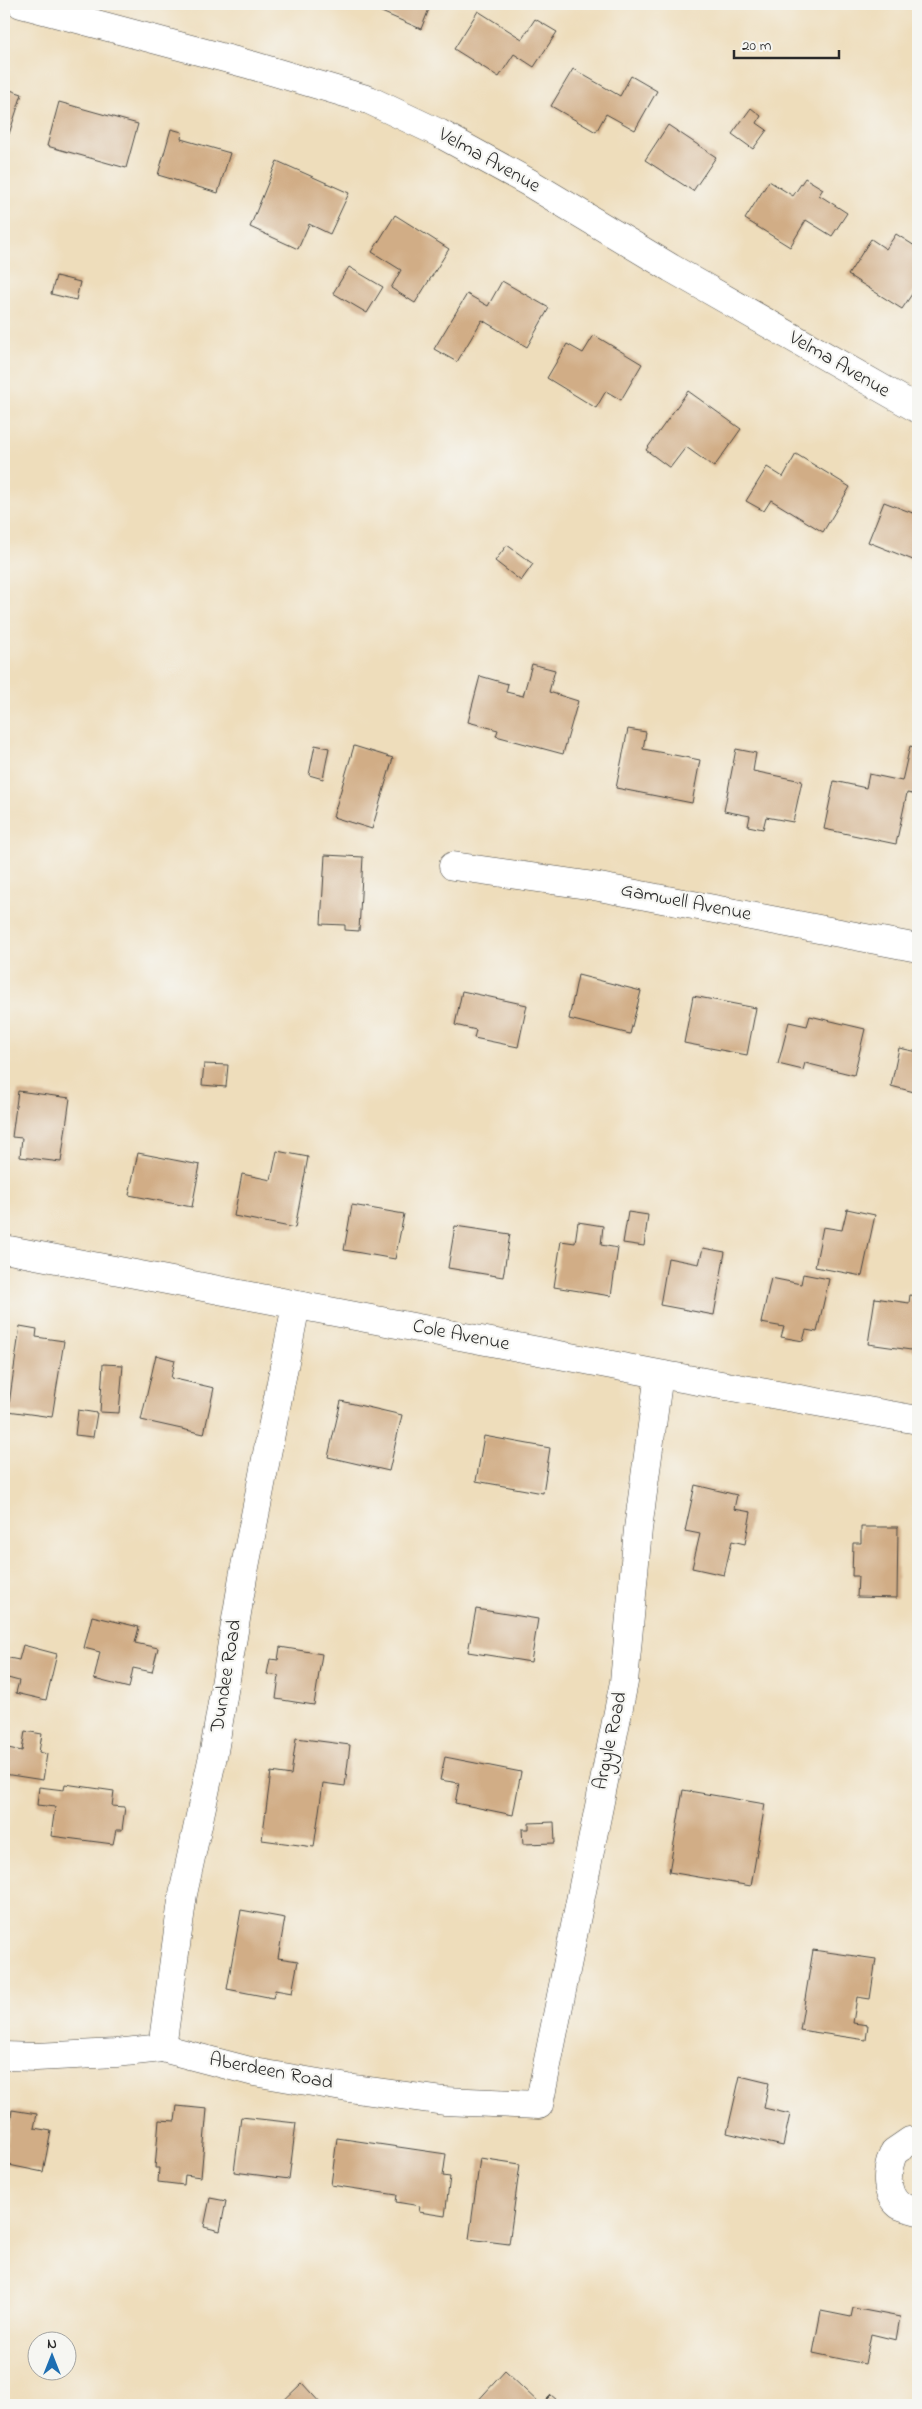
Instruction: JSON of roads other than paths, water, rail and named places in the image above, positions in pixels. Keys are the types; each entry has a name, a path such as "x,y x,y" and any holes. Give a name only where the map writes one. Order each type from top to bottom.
{"street":[{"name":"Velma Avenue","path":"21,4 251,66 368,100 439,133 528,182 679,273 918,409"},
{"name":"Gamwell Avenue","path":"453,866 594,886 918,948"},
{"name":"Cole Avenue","path":"4,1249 659,1374 918,1420"},
{"name":"Dundee Road","path":"162,2048 183,1894 214,1751 243,1577 296,1305"},
{"name":"Argyle Road","path":"539,2105 624,1682 638,1529 659,1374"},
{"name":"Aberdeen Road","path":"4,2056 36,2057 96,2054 162,2048 254,2072 348,2088 444,2101 539,2105"},
{"path":"918,2140 910,2141 894,2152 887,2178 892,2195 900,2205 918,2211"}]}
